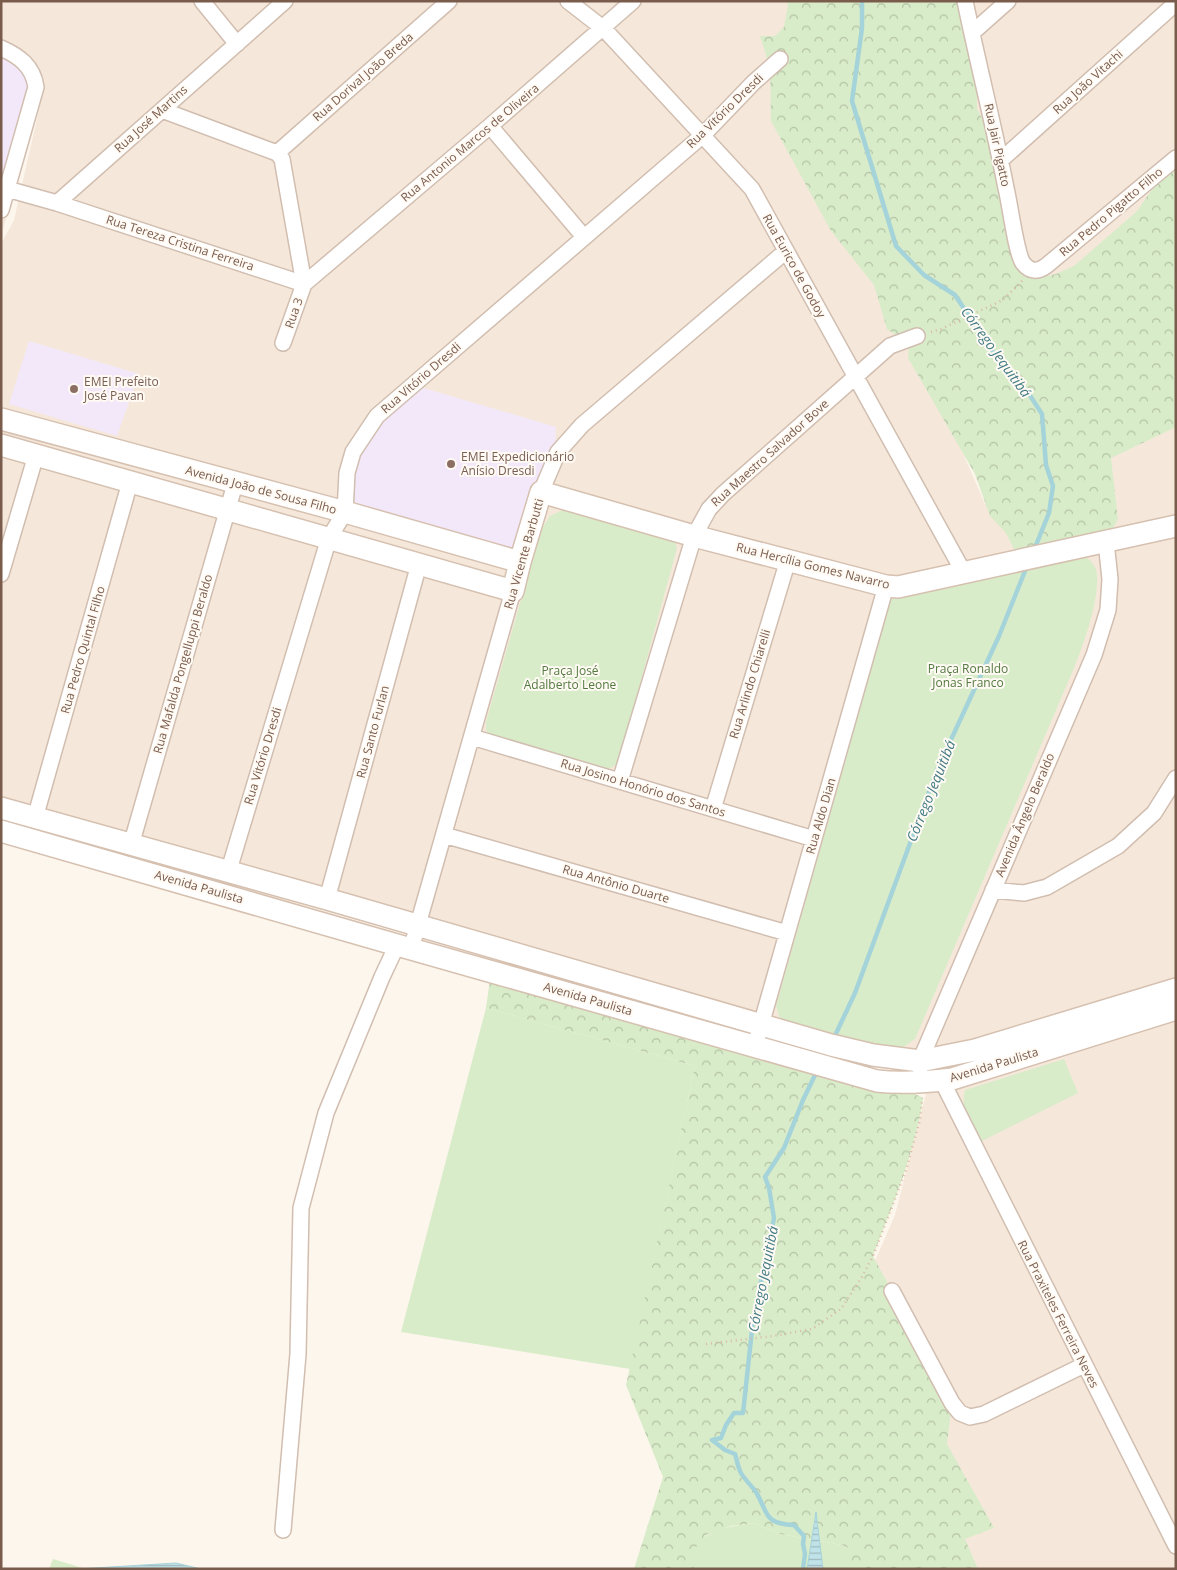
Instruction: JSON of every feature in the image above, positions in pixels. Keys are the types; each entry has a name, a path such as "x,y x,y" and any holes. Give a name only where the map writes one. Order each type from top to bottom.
{"street":[{"path":"202,1 237,44"},
{"name":"Rua José Martins","path":"57,203 285,1"},
{"name":"Rua Dorival João Breda","path":"277,153 449,1"},
{"name":"Rua Eurico de Godoy","path":"568,1 604,28 752,189 854,377 964,573"},
{"name":"Rua Antonio Marcos de Oliveira","path":"304,284 634,1"},
{"name":"Rua Jair Pigatto","path":"965,1 1019,249 1024,263 1039,268"},
{"path":"972,33 1008,1"},
{"name":"Rua João Vitachi","path":"1001,160 1176,3"},
{"path":"1,48 19,56 29,68 35,79 36,87 1,210"},
{"name":"Rua Vitório Dresdi","path":"228,872 329,538 344,512 347,474 353,452 377,416 703,135 754,82 780,59"},
{"path":"162,110 277,153 282,158 304,284"},
{"path":"490,126 584,237"},
{"name":"Rua Pedro Pigatto Filho","path":"1039,268 1176,158"},
{"path":"7,189 57,203"},
{"name":"Rua Tereza Cristina Ferreira","path":"57,203 304,284"},
{"name":"Rua Vicente Barbutti","path":"283,1530 298,1354 301,1208 326,1113 382,976 418,926 541,492 558,452 582,425 786,252"},
{"name":"Rua 3","path":"283,343 304,284"},
{"name":"Rua Maestro Salvador Bove","path":"620,781 694,536 709,509 723,494 890,346 916,336"},
{"name":"Avenida João de Sousa Filho","path":"1,419 520,562"},
{"path":"1,445 513,591"},
{"path":"1,574 36,455"},
{"name":"Rua Pedro Quintal Filho","path":"35,818 130,482"},
{"name":"Rua Mafalda Pongelluppi Beraldo","path":"131,845 234,484"},
{"name":"Rua Hercília Gomes Navarro","path":"541,492 694,536 886,586 898,587 1176,526"},
{"name":"Avenida Ângelo Beraldo","path":"932,1081 920,1061 1094,655 1108,610 1110,579 1106,542"},
{"name":"Rua Arlindo Chiarelli","path":"713,809 788,560"},
{"name":"Rua Santo Furlan","path":"326,899 419,564"},
{"name":"Rua Aldo Dian","path":"755,1046 886,586"},
{"name":"Rua Josino Honório dos Santos","path":"472,737 814,839"},
{"path":"993,890 1024,893 1047,887 1110,851 1118,846 1154,812 1176,778"},
{"name":"Avenida Paulista","path":"1,808 326,899 831,1045 873,1055 920,1061 975,1050 1176,989"},
{"name":"Avenida Paulista","path":"1,831 404,947 755,1046 894,1083 961,1077 1174,1014"},
{"name":"Rua Antônio Duarte","path":"444,835 787,933"},
{"name":"Rua Praxiteles Ferreira Neves","path":"932,1081 1084,1365 1176,1546"},
{"path":"892,1291 952,1403 960,1413 970,1417 984,1414 1084,1365"}],"path":[{"path":"916,336 941,328 1003,300 1039,268"},
{"path":"706,1344 812,1329 841,1310 873,1256 906,1170 920,1120 922,1098 932,1081"}],"shaded area":[{"path":"1,1 1176,1 1176,989 920,1061 1,818 1,244 14,220 42,97 1,236","holes":["791,55 975,474 986,504"]},
{"path":"1,48 10,53 35,87 1,202"},
{"name":"EMEI Prefeito José Pavan","path":"29,341 139,374 117,436 9,404"},
{"name":"EMEI Expedicionário Anísio Dresdi","path":"417,386 556,427 555,452 518,559 347,512 356,453 380,419"},
{"path":"1176,993 1176,1569 842,1569 871,1270 895,1215 932,1070"}],"green space":[{"path":"787,1 958,1 973,40 976,58 977,109 999,149 1004,227 1018,268 1027,276 1038,278 1056,274 1074,266 1137,211 1153,188 1161,163 1176,159 1176,427 1111,458 1118,519 1113,528 1098,541 1016,553 1006,533 990,516 975,474 908,358 909,344 887,329 874,285 831,231 771,121 770,68 760,36 775,36 784,27"},
{"name":"Praça José Adalberto Leone","path":"567,508 674,539 677,548 620,757 611,768 605,769 489,734 486,730 486,722 541,530 550,516"},
{"name":"Praça Ronaldo Jonas Franco","path":"1084,556 1096,568 1097,585 1090,622 1082,647 915,1039 898,1051 781,1022 776,1006 887,609 891,601 897,595"},
{"path":"491,972 894,1083 923,1098 915,1139 909,1158 896,1198 873,1256 952,1403 947,1444 994,1528 965,1539 978,1569 851,1569 851,1549 842,1545 780,1534 754,1523 731,1526 706,1535 691,1553 694,1569 634,1569 663,1477 626,1385 695,1066 486,1008"},
{"path":"486,1008 695,1066 630,1369 401,1332"},
{"path":"1064,1059 1078,1093 980,1142 965,1111 965,1090"},
{"path":"754,1523 780,1534 842,1545 851,1549 851,1569 690,1569 691,1553 702,1539 727,1527"},
{"path":"53,1559 86,1569 49,1569"}],"water":[{"path":"816,1512 823,1569 807,1569"},
{"path":"176,1563 201,1569 78,1569"}],"waterway":[{"name":"Córrego Jequitibá","path":"862,1 862,28 852,101 896,246 924,275 955,295 1001,364 1029,394 1042,414 1046,465 1053,486 1049,513 1034,550"},
{"name":"Córrego Jequitibá","path":"833,1040 855,993 937,770 999,636 1027,566"},
{"name":"Córrego Jequitibá","path":"803,1569 805,1554 804,1536 794,1525 777,1522 768,1516 756,1492 741,1473 735,1454 725,1450 712,1440 721,1438 726,1425 734,1413 743,1413 753,1321 774,1218 769,1188 765,1177 784,1148 817,1071"}],"place":[{"name":"EMEI Prefeito José Pavan","path":"74,389"},
{"name":"EMEI Expedicionário Anísio Dresdi","path":"451,464"}]}
